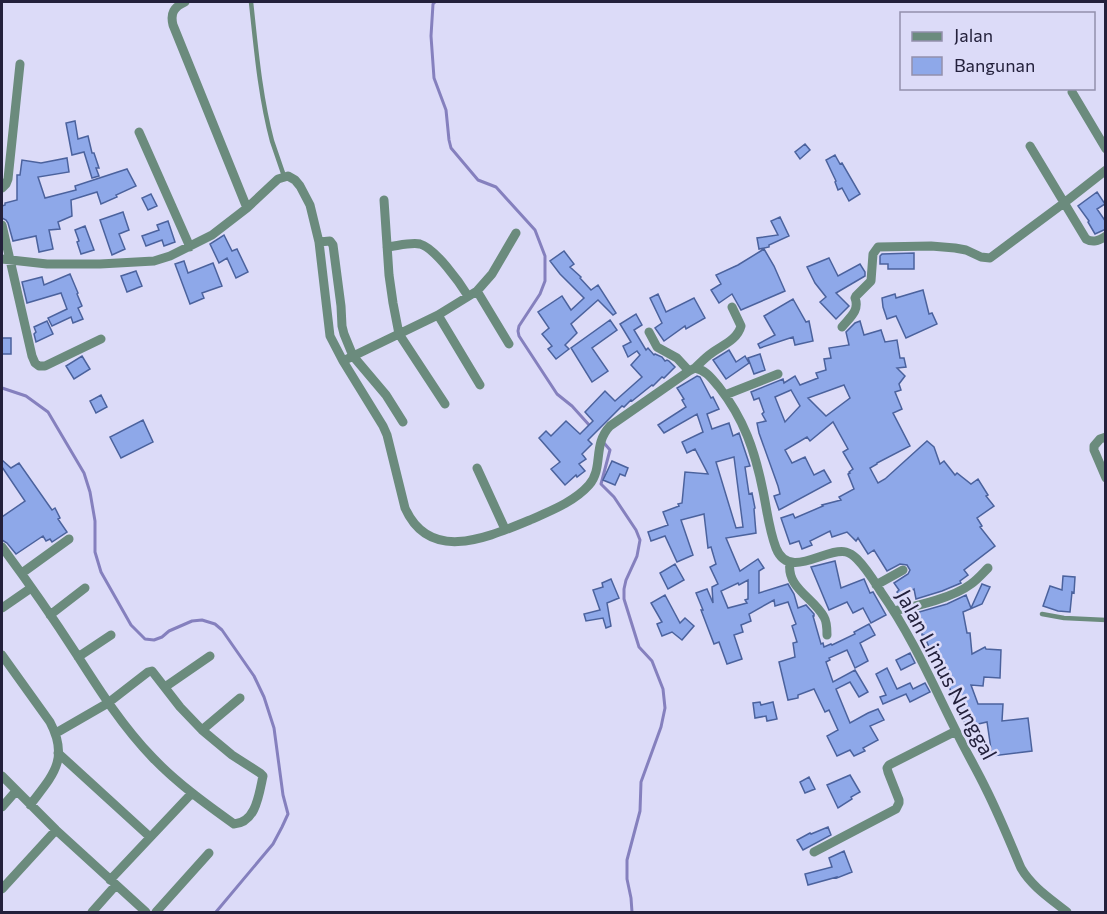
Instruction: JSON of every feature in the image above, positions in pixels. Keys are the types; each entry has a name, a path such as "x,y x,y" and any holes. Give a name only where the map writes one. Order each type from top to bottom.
{"street":[{"path":"185,2 173,10 171,15 173,25 247,208"},
{"path":"2,188 8,179 20,64"},
{"path":"1072,92 1106,149"},
{"path":"139,132 190,247"},
{"path":"1030,146 1086,239 1091,242 1106,236"},
{"path":"842,327 855,310 856,296 871,281 873,254 878,247 943,247 966,250 981,257 990,258 1106,170"},
{"path":"5,259 47,264 154,261 212,236 247,208 272,183 285,176 291,177 300,186 310,205 320,242 330,336 383,426 405,508 417,527 430,536 451,542 465,542 505,529 552,510 582,493 594,478 599,446 606,431 616,421 692,370 732,340 739,332 741,326 732,307"},
{"path":"384,200 393,303 399,334 445,404"},
{"path":"2,225 5,259 32,356 37,365 45,366 101,339"},
{"path":"343,361 438,315 472,293 492,274 516,233"},
{"path":"320,242 330,241 333,244 342,326 353,356 386,395 403,422"},
{"path":"387,247 416,244 426,247 472,293 509,344"},
{"path":"438,315 480,385"},
{"path":"649,332 657,347 692,370 699,369 707,374 737,412 750,441 761,479 776,549 783,558 790,562 792,580 798,589 822,614 827,635"},
{"path":"725,395 777,374"},
{"path":"1106,437 1097,442 1094,450 1106,478"},
{"path":"477,468 505,529"},
{"path":"22,573 69,539"},
{"path":"2,547 22,573 108,703 152,757 192,793 234,824 241,824 247,820 260,793 263,776 232,755 202,730 180,707 153,672 149,671 108,703 56,733"},
{"name":"Jalan Limus Nunggal","path":"790,562 814,560 838,552 848,552 857,559 894,611 915,648 987,790 1021,868 1027,878 1067,912"},
{"path":"894,611 963,590 988,568"},
{"path":"876,585 903,570"},
{"path":"2,608 31,588"},
{"path":"50,615 84,588"},
{"path":"78,657 111,635"},
{"path":"2,655 56,733 58,753 56,771 30,805"},
{"path":"165,687 210,656"},
{"path":"202,730 240,698"},
{"path":"814,852 896,809 899,800 888,772 889,765 956,731"},
{"path":"58,753 150,837"},
{"path":"2,776 56,830 146,912"},
{"path":"2,807 16,791"},
{"path":"92,912 150,837 192,793"},
{"path":"2,889 56,830"},
{"path":"156,912 209,853"}],"lane":[{"path":"251,2 262,92 272,140 285,176"},
{"path":"1042,614 1064,618 1106,620"}],"building":[{"path":"75,121 78,139 88,136 99,168 96,168 99,176 92,178 84,152 72,155 66,123"},
{"path":"805,144 810,150 800,159 795,152"},
{"path":"835,155 860,194 849,201 842,188 838,190 826,160"},
{"path":"67,158 69,172 38,177 45,198 76,190 75,186 127,169 136,186 101,204 97,192 71,200 72,216 58,222 60,229 49,230 53,249 39,252 36,236 13,241 8,223 2,218 2,206 17,200 17,175 20,175 22,160 41,163"},
{"path":"1097,192 1105,204 1097,209 1106,222 1106,229 1095,234 1078,206"},
{"path":"151,194 157,206 148,210 142,198"},
{"path":"123,212 129,230 119,234 125,249 112,255 100,220"},
{"path":"780,217 789,236 769,247 759,249 757,238 778,235 771,221"},
{"path":"168,221 175,242 164,246 162,240 146,246 142,236 159,230 157,225"},
{"path":"85,226 94,250 81,254 75,230"},
{"path":"224,235 232,251 237,249 248,272 236,278 227,258 219,263 210,244"},
{"path":"764,249 785,291 741,310 732,294 719,303 711,290 721,284 716,275"},
{"path":"564,251 574,264 570,267 591,290 598,285 616,313 613,315 598,300 571,324 577,333 565,345 569,349 556,359 548,349 552,346 542,334 549,328 538,312 562,296 571,310 584,298 550,261"},
{"path":"914,253 914,269 888,269 888,264 880,264 882,254"},
{"path":"829,258 838,276 860,264 865,272 865,276 836,293 849,306 836,319 820,302 826,297 815,283 807,267"},
{"path":"184,261 188,273 213,263 222,286 202,293 204,298 190,304 175,264"},
{"path":"136,271 142,286 127,292 121,276"},
{"path":"70,274 82,306 78,308 83,319 73,323 71,317 52,326 48,318 67,309 61,293 27,303 22,282 42,277 44,285"},
{"path":"923,290 929,314 932,313 937,324 906,338 896,316 887,319 882,298 895,294 896,298"},
{"path":"658,294 666,312 694,298 705,318 686,329 685,326 664,341 655,328 662,323 650,298"},
{"path":"793,299 806,322 809,321 813,341 795,345 793,337 760,348 758,344 775,335 764,316"},
{"path":"636,314 642,325 634,330 646,350 648,348 654,355 669,361 675,367 664,378 662,377 624,407 622,406 588,440 592,444 582,454 586,459 579,464 585,471 577,477 576,475 565,485 551,469 560,462 539,438 546,431 551,436 566,421 580,434 593,421 585,412 605,391 615,401 642,377 631,365 640,355 637,351 628,357 623,346 631,342 620,324"},
{"path":"610,320 617,330 592,348 608,371 592,382 571,348"},
{"path":"47,321 53,334 36,342 34,327"},
{"path":"860,321 864,335 881,330 885,342 897,340 900,358 904,358 906,367 897,368 905,376 899,384 901,390 895,392 902,409 893,413 910,446 870,468 878,483 927,441 934,447 940,464 944,461 955,475 957,473 971,484 978,479 994,506 977,518 982,526 980,527 995,546 964,570 968,575 960,581 961,583 916,599 914,589 902,598 894,583 908,574 910,570 907,565 900,564 887,571 874,550 868,554 858,538 856,541 847,532 832,537 830,531 810,541 812,545 802,549 799,541 790,544 781,518 793,514 795,518 822,505 841,500 839,497 854,489 848,474 853,469 843,452 848,449 833,422 810,441 807,437 785,450 792,463 805,457 814,475 824,470 831,482 779,510 774,496 780,494 778,486 759,433 757,423 766,421 759,398 754,400 751,392 783,379 784,383 795,376 800,385 818,378 816,373 826,370 824,359 831,358 829,348 849,345 846,332","holes":["844,385 850,398 826,416 808,398","791,390 800,406 785,422 775,397"]},
{"path":"2,338 11,338 11,354 2,354"},
{"path":"729,350 736,362 745,356 749,363 726,379 713,360"},
{"path":"760,354 765,370 754,374 748,358"},
{"path":"82,356 90,369 74,379 66,366"},
{"path":"697,376 700,377 719,409 707,414 712,429 729,423 733,436 739,433 750,466 745,467 749,494 752,493 755,508 756,533 726,538 740,571 758,559 764,568 759,571 759,593 788,584 798,608 806,605 814,614 821,644 823,643 824,647 855,634 854,632 869,624 875,635 860,643 868,661 855,668 847,650 829,658 830,660 826,662 833,682 855,670 868,692 859,697 850,682 836,689 850,723 878,709 884,720 870,726 878,740 863,748 865,751 854,756 850,750 837,756 827,736 838,730 829,710 825,712 814,689 798,695 798,698 788,700 779,662 795,657 793,643 797,642 792,626 796,624 788,602 775,606 774,600 749,614 751,621 741,625 743,632 734,635 742,659 727,664 719,642 714,644 696,593 707,589 713,603 712,587 718,584 710,567 716,564 711,547 708,548 704,514 681,520 693,555 677,562 665,536 651,541 648,532 668,525 663,512 682,503 685,472 708,474 695,449 687,453 682,442 703,432 697,414 664,433 658,425 686,407 677,388","holes":["734,457 743,527 736,528 716,462","748,580 748,599 745,600 747,603 728,608 721,591"]},
{"path":"101,395 107,407 96,413 90,401"},
{"path":"143,420 153,442 121,458 110,437"},
{"path":"2,460 11,468 19,463 52,510 55,508 60,518 58,519 67,532 52,542 50,539 46,541 43,536 16,554 2,540 2,517 25,501 2,467"},
{"path":"612,461 628,468 625,476 620,474 615,485 603,480"},
{"path":"835,561 841,588 864,579 870,593 873,592 886,615 871,623 863,608 853,613 847,602 829,610 811,567"},
{"path":"675,564 684,580 668,589 660,573"},
{"path":"1063,576 1075,577 1070,612 1043,606 1050,586 1062,590"},
{"path":"611,579 619,598 607,603 611,626 606,628 603,618 586,621 584,614 600,610 593,590 603,587 602,583"},
{"path":"982,584 990,587 982,604 963,612 967,633 970,633 972,654 985,647 1001,650 1000,678 984,677 983,686 971,685 978,704 1003,704 1002,721 1028,718 1032,751 992,756 987,722 965,727 962,712 951,692 940,660 932,663 929,653 931,652 922,635 919,612 947,604 966,595 971,608"},
{"path":"665,595 680,623 685,618 694,626 682,640 672,632 662,636 657,624 662,622 651,603"},
{"path":"910,653 915,663 901,670 896,660"},
{"path":"887,668 897,689 910,683 913,689 925,683 930,692 910,702 906,694 883,704 880,697 886,695 876,674"},
{"path":"760,702 761,705 773,702 777,719 767,721 766,716 755,718 753,703"},
{"path":"850,775 860,792 838,808 827,785"},
{"path":"809,777 815,789 805,793 800,782"},
{"path":"828,827 831,835 803,850 797,840"},
{"path":"844,851 852,872 808,885 805,874 832,867 829,858"}],"waterway":[{"path":"435,2 431,36 434,78 446,110 451,148 478,180 496,187 535,230 545,256 545,281 540,294 519,326 519,336 557,394 572,406 590,426"},
{"path":"2,388 26,396 48,412 84,473 95,521 95,552 101,572 131,625 145,639 154,640 192,621 202,620 215,624 222,630 254,676 264,697 274,728 283,795 288,814 273,844 216,912"},
{"path":"604,443 610,450 601,484 614,497 640,540 637,556 626,580 624,599 639,647 652,661 663,689 665,708 661,727 641,782 640,811 627,860 627,879 632,912"}]}
